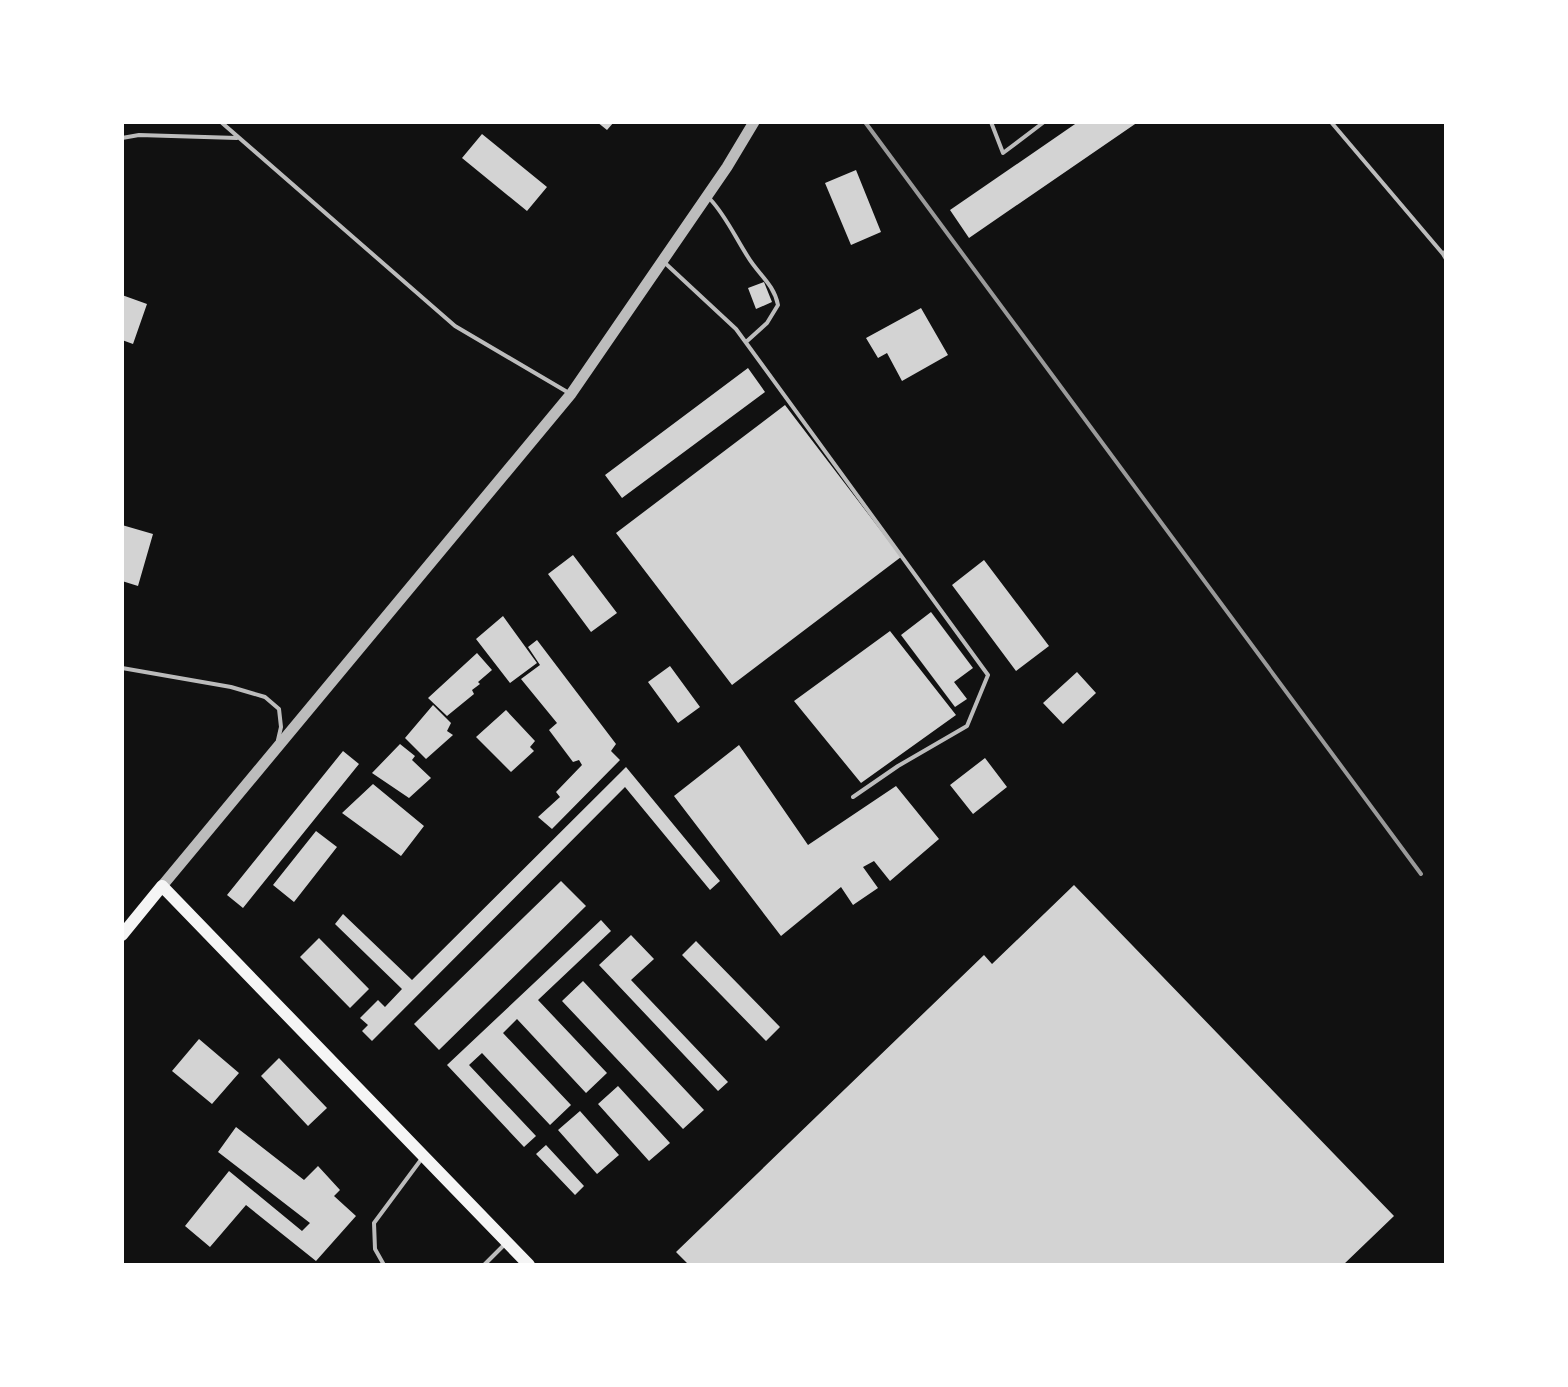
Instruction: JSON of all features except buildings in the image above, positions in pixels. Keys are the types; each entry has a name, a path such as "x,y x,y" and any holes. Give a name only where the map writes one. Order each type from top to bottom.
{"main road":[{"path":"122,935 162,886 529,1265"}],"street":[{"path":"162,886 571,394 663,262 754,122"}],"lane":[{"path":"221,122 455,326 571,394"},
{"path":"991,122 1003,153 1044,122"},
{"path":"1331,122 1445,255"},
{"path":"122,138 139,135 240,138"},
{"path":"707,196 719,209 749,259 775,291 778,305 767,323 746,342"},
{"path":"663,262 736,329 988,675 967,726 898,766 853,797"},
{"path":"122,668 231,687 265,697 279,709 281,727 275,750"},
{"path":"384,1265 375,1249 374,1223 425,1155"},
{"path":"484,1265 507,1242"}],"railway":[{"path":"865,122 1421,874"}]}
